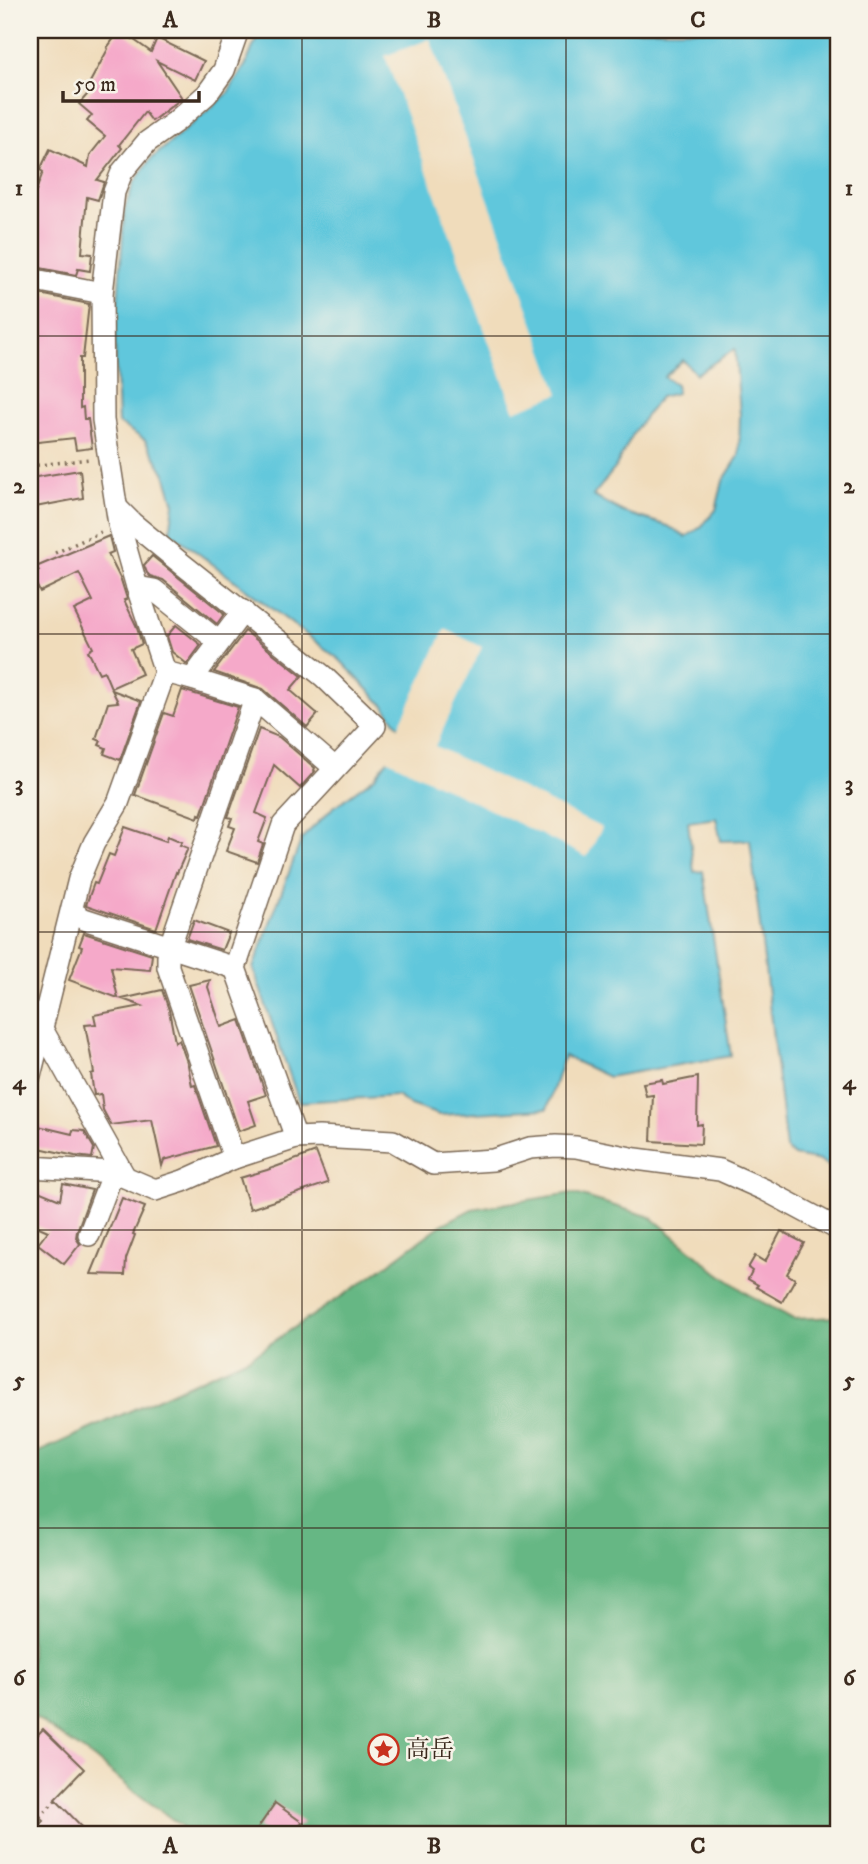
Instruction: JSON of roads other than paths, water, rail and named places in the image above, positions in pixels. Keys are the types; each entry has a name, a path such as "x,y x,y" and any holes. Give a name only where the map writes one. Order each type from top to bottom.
{"street":[{"path":"30,1076 79,879 94,843 118,803 166,672 137,587 118,516 103,420 102,293 114,192 122,172 147,142 207,94 224,70 238,30"},
{"path":"30,279 102,293"},
{"path":"118,516 141,530 323,676 375,726 283,825 235,968 296,1138"},
{"path":"137,587 154,590 219,642"},
{"path":"192,679 243,611"},
{"path":"166,672 255,699 335,768"},
{"path":"234,1158 168,967 170,946 255,699"},
{"path":"72,912 84,919 235,968"},
{"path":"42,1029 119,1175"},
{"path":"30,1167 119,1175 155,1190 183,1181 234,1158 296,1138 393,1141 433,1164 493,1160 530,1149 576,1147 661,1163 720,1170 838,1229"},
{"path":"89,1235 119,1175"}],"water":[{"path":"260,30 838,30 838,1168 835,1170 821,1161 794,1156 786,1149 750,840 721,841 716,818 688,822 694,872 703,871 731,1056 608,1077 564,1056 547,1109 439,1115 410,1105 397,1096 299,1102 253,968 302,838 334,807 375,777 405,736 385,707 340,660 170,532 174,504 165,474 145,440 118,423 115,340 125,207 134,183 150,160 227,94 246,64","holes":["735,349 740,415 739,456 723,481 716,510 701,527 686,537 668,526 623,512 593,496 615,468 634,432 660,397 677,393 676,384 664,377 683,360 696,374"]}],"place":[{"name":"高岳","path":"383,1750"}]}
